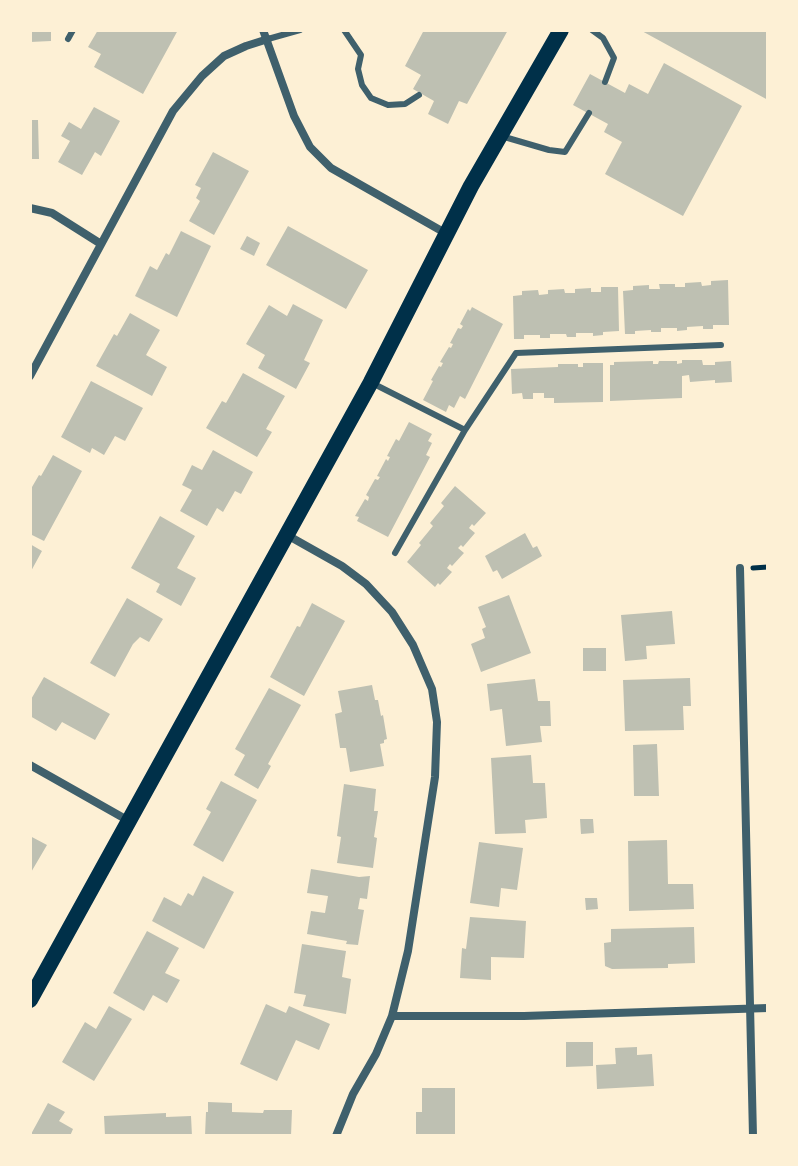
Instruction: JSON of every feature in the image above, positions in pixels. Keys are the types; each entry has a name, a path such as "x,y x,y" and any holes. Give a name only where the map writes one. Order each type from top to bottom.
{"main road":[{"path":"30,1000 371,382 471,186 561,30"}],"street":[{"path":"30,376 173,111 202,76 224,56 266,34 294,116 310,147 331,168 447,234"},
{"path":"30,208 52,213 101,244"},
{"path":"287,535 342,566 366,584 392,612 413,645 432,689 437,722 435,777 408,951 392,1016 336,1136"},
{"path":"740,568 753,1136"},
{"path":"30,765 129,821"},
{"path":"392,1016 524,1016 768,1008"}],"lane":[{"path":"68,39 73,30"},
{"path":"266,34 300,30"},
{"path":"344,30 361,55 358,69 362,85 371,98 388,105 405,104 419,95"},
{"path":"592,30 603,38 614,58 605,82"},
{"path":"501,136 565,152 589,113"},
{"path":"395,553 465,430 516,353 721,345"},
{"path":"371,382 465,430"}],"building":[{"path":"30,30 51,30 51,41 30,42"},
{"path":"98,30 178,30 143,94 94,67 101,54 88,47"},
{"path":"424,30 508,30 467,104 459,101 448,124 428,114 434,101 413,89 421,75 405,66"},
{"path":"640,30 768,30 768,100"},
{"path":"664,63 742,106 683,216 605,174 622,142 604,132 608,124 573,105 590,74 625,93 629,84 648,94"},
{"path":"94,107 120,121 101,156 95,152 82,175 58,162 70,141 61,136 69,122 81,129"},
{"path":"30,120 38,120 39,159 30,159"},
{"path":"213,152 249,171 214,235 189,221 200,201 196,198 201,188 195,185"},
{"path":"288,226 368,270 346,309 266,265"},
{"path":"181,231 211,246 177,317 135,296 150,266 157,270"},
{"path":"247,236 260,243 254,256 240,249"},
{"path":"728,280 729,325 713,325 713,329 687,327 687,330 677,331 677,328 661,328 661,332 651,330 625,334 623,291 633,290 633,286 649,285 649,289 660,289 659,284 685,287 685,283 701,282 702,286 711,285 711,281"},
{"path":"601,287 618,287 619,331 593,336 593,333 576,333 576,337 567,337 566,334 550,334 550,338 524,335 524,339 514,339 513,296 522,295 522,291 538,290 539,295 548,294 548,290 564,289 565,293 591,288 591,292 601,292"},
{"path":"293,304 323,320 304,360 310,363 296,389 258,368 265,355 246,344 269,305 287,316"},
{"path":"472,307 503,324 465,399 460,396 454,408 449,405 446,412 423,400 431,380 443,363 440,362 453,344 450,343 458,328 463,326 460,324"},
{"path":"130,313 160,330 146,355 167,367 152,396 96,366"},
{"path":"682,360 702,360 703,365 731,361 732,382 690,382 689,375 682,376 682,398 610,401 610,365 614,362 653,361 653,364 658,364 659,361 677,361 677,364"},
{"path":"583,363 603,363 603,402 554,403 554,398 544,398 544,393 533,393 533,399 523,399 522,393 512,394 511,369 558,367 558,364 583,367"},
{"path":"243,373 285,396 266,429 272,432 257,457 206,428 222,401 226,403"},
{"path":"91,381 143,408 125,441 115,436 104,455 92,448 90,453 61,437"},
{"path":"409,422 432,434 428,441 432,443 426,455 430,457 388,537 357,521 359,517 355,516 365,499 368,501 366,495 375,479 380,477 377,476 390,457 387,456"},
{"path":"213,450 253,472 241,494 235,491 223,512 217,508 207,526 180,511 192,490 182,485 192,465 202,470"},
{"path":"53,455 82,471 44,541 30,534 30,486 41,476"},
{"path":"455,486 486,513 469,528 475,533 463,547 458,548 464,553 447,568 452,572 435,587 407,562 433,526 430,523 444,506 441,503"},
{"path":"160,516 195,536 177,568 196,578 181,606 156,592 160,584 131,568"},
{"path":"525,533 533,548 537,546 542,556 502,579 497,570 493,572 485,556"},
{"path":"30,544 42,551 30,573"},
{"path":"509,595 531,653 481,672 471,644 485,638 482,629 486,627 478,607"},
{"path":"127,598 163,619 149,642 140,637 133,644 115,677 90,663"},
{"path":"312,603 345,621 304,696 270,677"},
{"path":"672,611 675,644 646,646 647,659 625,661 621,615"},
{"path":"583,648 606,648 606,671 583,671"},
{"path":"44,677 110,714 95,740 62,722 56,731 30,716 30,701"},
{"path":"690,678 691,706 683,706 684,730 625,731 623,680"},
{"path":"535,679 538,701 550,701 551,726 540,726 542,742 506,746 502,709 490,711 487,684"},
{"path":"372,685 383,715 387,739 380,744 384,766 350,772 346,748 340,748 335,714 342,712 338,691"},
{"path":"269,688 301,705 268,764 271,766 258,789 234,775 245,755 235,749"},
{"path":"657,744 659,796 634,796 633,745"},
{"path":"531,755 533,783 545,783 547,818 525,820 526,833 495,834 491,758"},
{"path":"221,781 257,800 223,862 193,845 211,812 206,809"},
{"path":"344,784 376,789 374,811 378,811 374,837 377,838 373,868 337,863"},
{"path":"580,819 593,819 594,833 581,834"},
{"path":"30,836 47,845 30,874"},
{"path":"667,840 668,884 693,884 694,909 629,911 628,841"},
{"path":"479,842 523,848 517,890 501,888 499,907 470,903"},
{"path":"311,869 370,876 367,899 360,898 358,909 364,910 358,945 307,934 311,911 325,913 328,896 307,893"},
{"path":"203,876 234,892 204,949 152,921 164,897 181,906 188,893 193,896"},
{"path":"585,898 597,898 598,909 586,910"},
{"path":"470,917 526,921 524,958 491,957 491,980 460,978 462,948 466,949"},
{"path":"694,927 695,963 668,964 668,968 612,969 605,966 604,943 611,942 611,929"},
{"path":"147,931 179,948 165,973 180,980 167,1003 153,995 144,1011 113,993"},
{"path":"302,944 346,951 342,977 351,979 346,1014 303,1006 306,995 294,993"},
{"path":"266,1004 286,1013 289,1006 330,1024 319,1050 296,1040 277,1081 240,1064"},
{"path":"109,1006 132,1019 94,1081 62,1062 85,1022 96,1029"},
{"path":"566,1042 593,1042 593,1066 566,1067"},
{"path":"637,1047 637,1055 652,1054 654,1086 597,1089 596,1065 616,1064 615,1048"},
{"path":"422,1088 455,1088 455,1136 416,1136 416,1112 422,1112"},
{"path":"208,1102 232,1103 232,1112 292,1110 291,1136 205,1136"},
{"path":"48,1103 65,1112 59,1121 73,1129 70,1136 30,1136"},
{"path":"166,1113 166,1117 191,1116 192,1136 105,1136 104,1116"}]}
